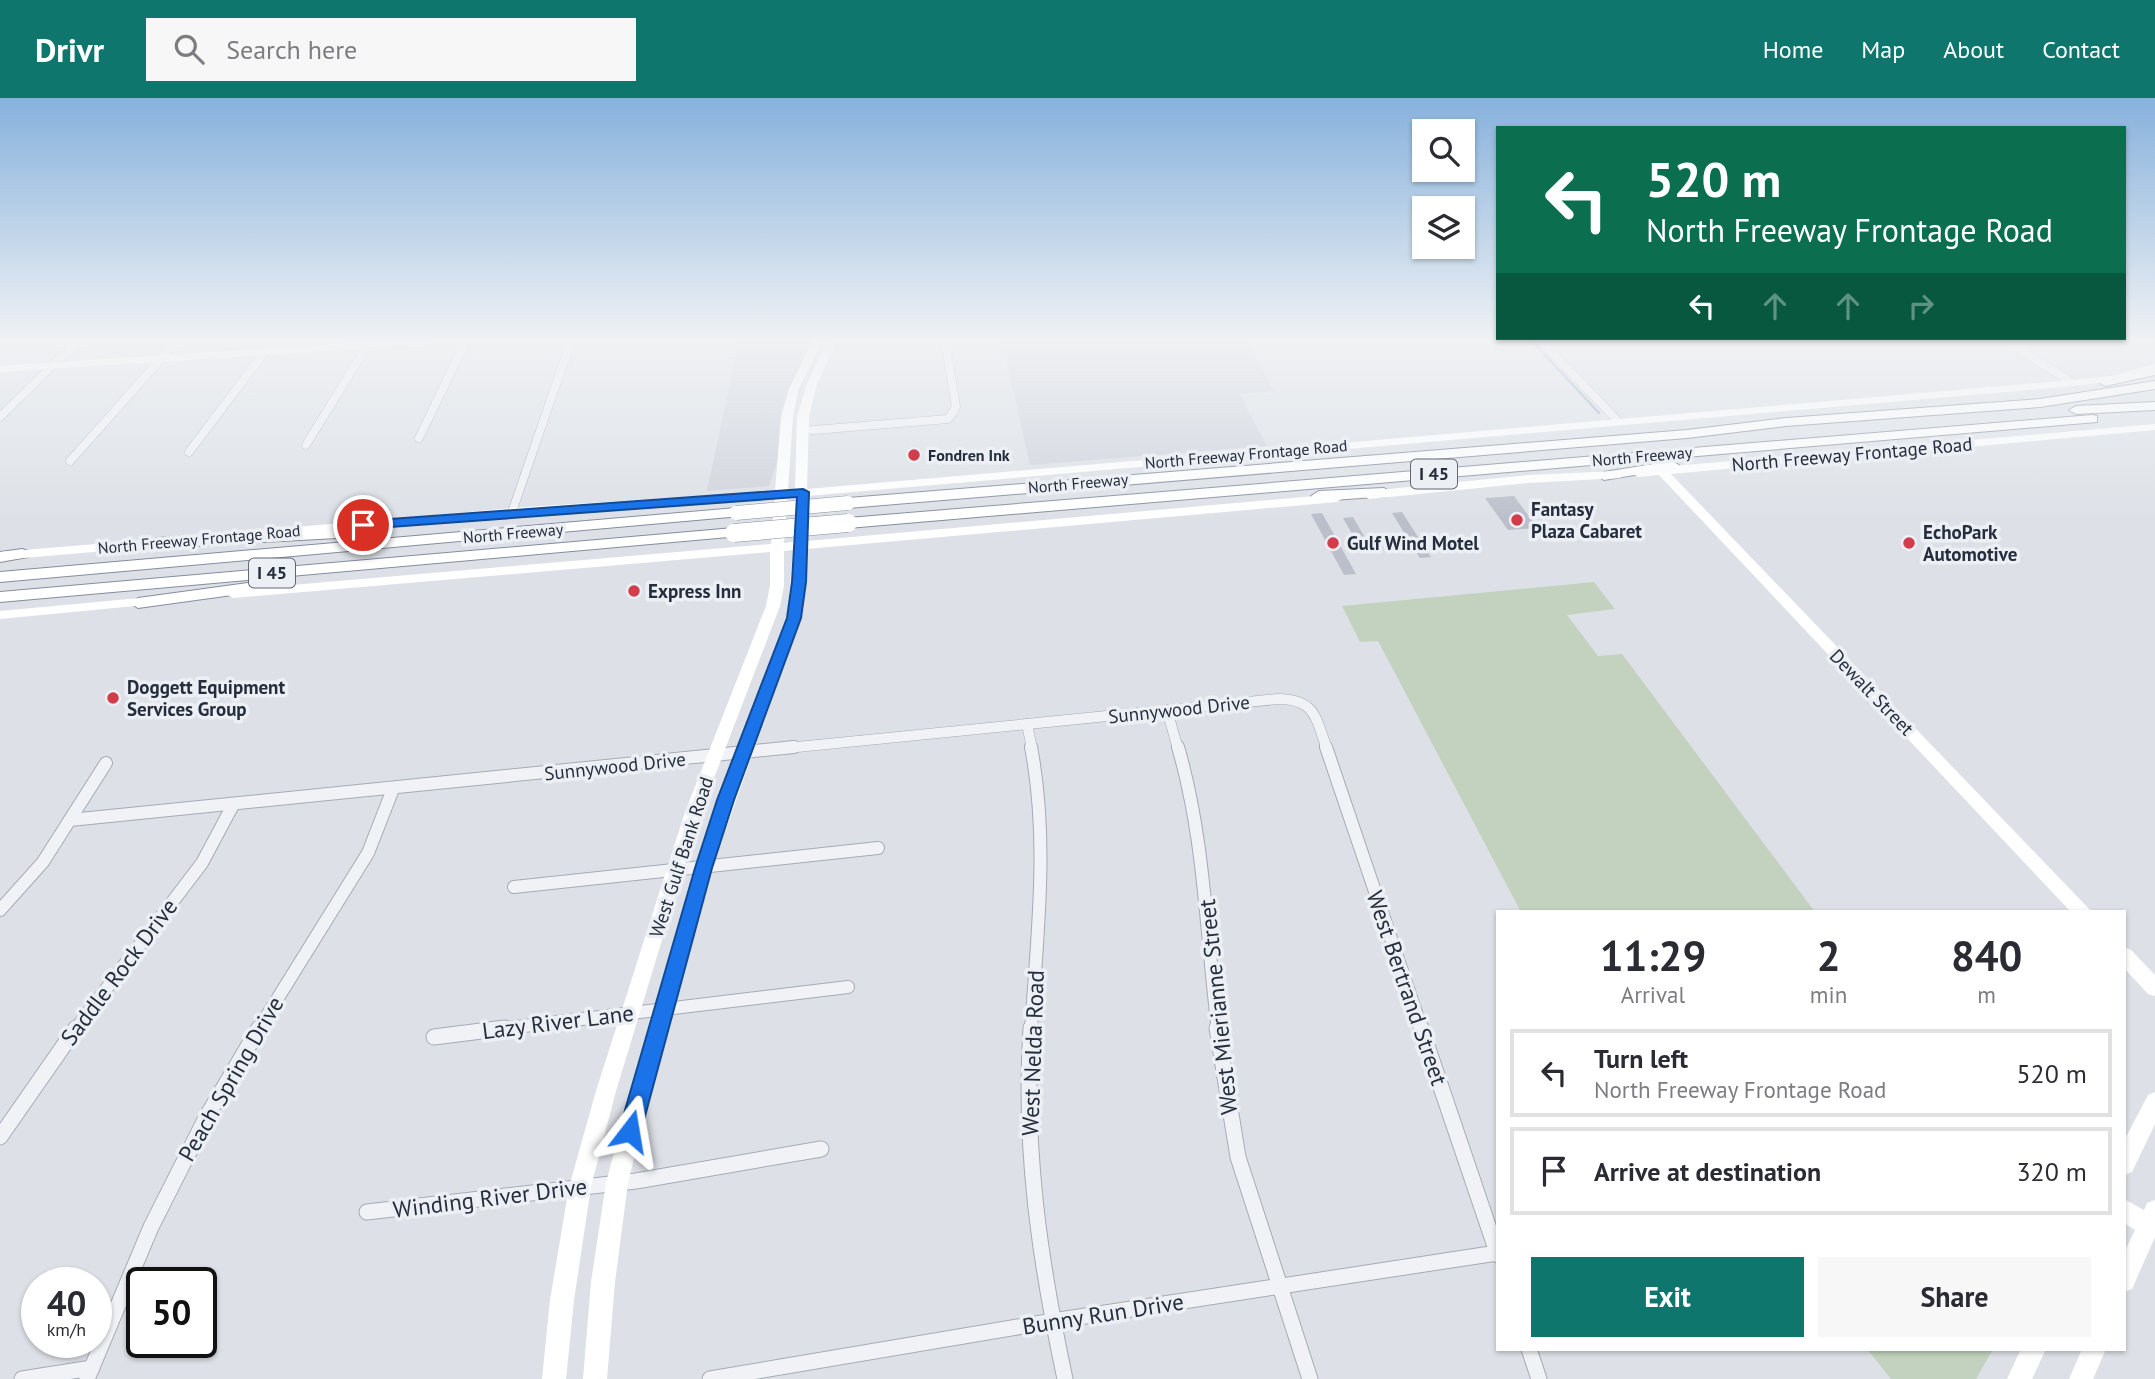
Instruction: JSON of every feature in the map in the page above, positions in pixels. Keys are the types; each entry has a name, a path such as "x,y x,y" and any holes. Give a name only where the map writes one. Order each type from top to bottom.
{"highway":[{"path":"1576,443 1612,435 1693,424 1946,401"},
{"name":"North Freeway","path":"0,597 545,550 848,507 1687,434 1786,422 2056,401"},
{"name":"North Freeway","path":"848,507 2155,405"},
{"name":"North Freeway","path":"848,507 1028,506 2155,414"},
{"path":"1604,476 1840,439"},
{"path":"1028,506 1129,506 1384,493"},
{"name":"North Freeway","path":"0,577 509,534 735,523"},
{"name":"North Freeway","path":"0,585 735,523"},
{"path":"156,543 476,530 509,534"},
{"path":"138,603 545,550"},
{"path":"0,556 22,554"}],"main road":[{"name":"West Gulf Bank Road","path":"554,1379 562,1300 580,1187 630,1013 693,812 762,636 777,586 781,493 791,401"},
{"name":"West Gulf Bank Road","path":"595,1379 603,1282 617,1183 704,868 797,602 803,492 802,432 806,401"},
{"name":"North Freeway Frontage Road","path":"22,554 512,512 781,493 803,492 848,507 1618,421 1860,401"},
{"name":"North Freeway Frontage Road","path":"0,615 568,563 1135,518 1528,480 1604,476 2155,428"},
{"path":"783,470 803,471 848,507"},
{"name":"Dewalt Street","path":"1662,471 2081,910"},
{"path":"739,551 750,542 755,503 743,496"},
{"path":"848,507 832,497 828,502 825,521 827,531 832,537 851,542"},
{"path":"799,582 808,571 814,552 851,542"},
{"path":"762,636 787,636"},
{"path":"2126,957 2155,988"},
{"path":"2126,1161 2155,1102"},
{"path":"2126,1211 2152,1218 2126,1276"},
{"path":"2019,1379 2033,1351"},
{"path":"2081,1379 2093,1351"}],"street":[{"path":"0,417 17,401"},
{"path":"70,461 123,401"},
{"path":"189,452 227,401"},
{"path":"306,445 333,401"},
{"path":"419,438 437,401"},
{"path":"512,512 550,401"},
{"path":"802,432 943,420 955,411 954,401"},
{"path":"1599,401 1618,421"},
{"name":"Sunnywood Drive","path":"70,820 1290,698 1303,700 1310,706 1315,721"},
{"name":"West Mierianne Street","path":"1167,710 1193,812 1203,873 1219,1049 1232,1128 1258,1222 1300,1339 1310,1379"},
{"name":"West Bertrand Street","path":"1315,721 1496,1248"},
{"name":"West Nelda Road","path":"1027,724 1032,746 1041,841 1040,928 1028,1090 1029,1149 1033,1203 1065,1379"},
{"path":"0,910 43,862 106,763"},
{"name":"Peach Spring Drive","path":"89,1374 151,1227 206,1116 368,853 393,789"},
{"name":"Saddle Rock Drive","path":"0,1137 77,1027 202,863 233,805"},
{"path":"514,887 878,848"},
{"name":"Lazy River Lane","path":"434,1037 848,987"},
{"name":"Winding River Drive","path":"367,1212 617,1183 821,1149"},
{"name":"Bunny Run Drive","path":"710,1379 1053,1321 1496,1254"},
{"path":"1531,1351 1539,1379"},
{"path":"22,1379 89,1374"}],"shaded area":[{"path":"726,401 797,401 769,486 707,491"},
{"path":"1015,401 1243,401 1267,446 1030,465"}],"green space":[{"path":"1594,582 1615,609 1567,615 1598,656 1622,654 1814,910 1520,910 1378,641 1360,642 1342,606"},
{"path":"1869,1351 1992,1351 1976,1379 1891,1379"}],"building":[{"name":"Fantasy Plaza Cabaret","path":"1514,496 1538,528 1508,530 1485,498"},
{"path":"1402,512 1431,557 1420,558 1392,513"},
{"name":"Gulf Wind Motel","path":"1322,513 1356,574 1344,575 1311,514"},
{"path":"1353,517 1368,543 1358,544 1343,518"}],"waterway":[{"path":"1588,401 1599,413"}],"place":[{"name":"Fondren Ink","path":"914,455"},
{"name":"Fantasy Plaza Cabaret","path":"1517,520"},
{"name":"Gulf Wind Motel","path":"1333,543"},
{"name":"EchoPark Automotive","path":"1909,543"},
{"name":"Express Inn","path":"634,591"},
{"name":"Doggett Equipment Services Group","path":"113,698"}],"route":[{"path":"363,525 803,492 799,582 794,618 726,800 704,868 630,1131"}]}
